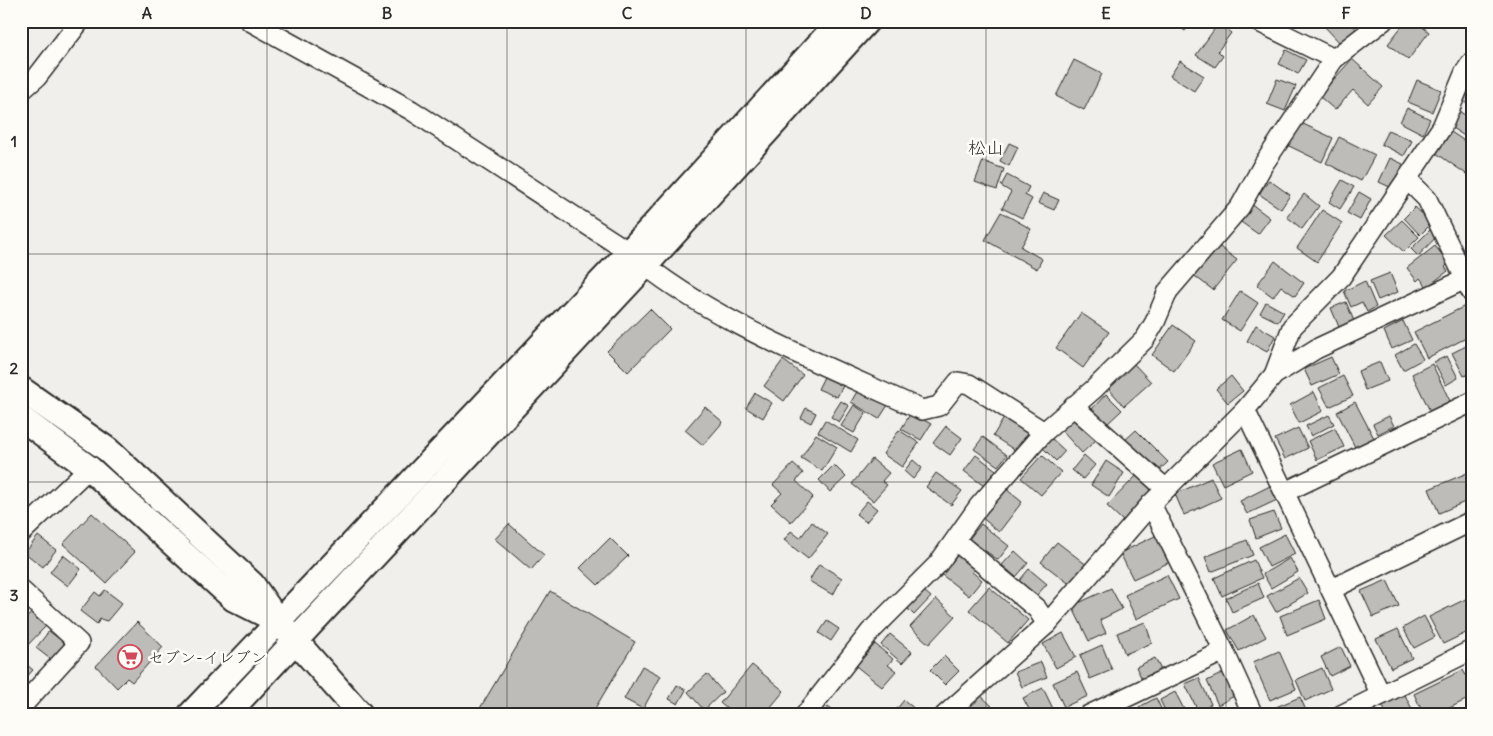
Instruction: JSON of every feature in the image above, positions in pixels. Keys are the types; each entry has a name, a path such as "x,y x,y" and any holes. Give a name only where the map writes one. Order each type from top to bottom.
{"street":[{"path":"21,91 37,76 80,21"},
{"path":"250,21 411,110 701,303 774,342 922,410 939,406 958,382 969,384 1044,432"},
{"path":"226,715 637,259 840,21"},
{"path":"190,715 278,621 637,259 867,21"},
{"path":"1257,21 1334,58"},
{"path":"805,715 870,632 938,564 956,541 978,506 1044,432 1094,389 1145,339 1155,322 1168,292 1240,207 1263,165 1334,58 1383,21"},
{"path":"1274,375 1292,327 1341,277 1442,127 1465,72 1472,62"},
{"path":"945,715 1047,624 1151,504 1245,410 1274,375 1316,349 1470,282 1427,199 1407,179"},
{"path":"21,389 108,450 252,584 278,621 296,639 361,715"},
{"path":"1285,492 1472,402"},
{"path":"1072,406 1166,489"},
{"path":"1245,410 1381,695"},
{"path":"21,418 89,468 234,599 278,621"},
{"path":"21,533 89,468"},
{"path":"1151,504 1224,651 1253,715"},
{"path":"1332,589 1472,521"},
{"path":"956,541 1036,609 1047,624"},
{"path":"21,590 79,643 21,707"},
{"path":"1341,715 1472,650"},
{"path":"1089,715 1224,651"}],"building":[{"path":"1172,21 1192,21 1185,31"},
{"path":"1328,21 1349,21 1356,29 1341,44 1324,26"},
{"path":"1406,21 1415,21 1429,32 1408,60 1388,44"},
{"path":"1218,24 1231,33 1218,51 1223,56 1215,67 1196,55"},
{"path":"1286,50 1306,60 1298,74 1279,64"},
{"path":"1352,59 1383,87 1368,104 1353,90 1335,110 1319,96"},
{"path":"1074,60 1102,74 1084,110 1056,96"},
{"path":"1180,61 1204,76 1194,91 1170,76"},
{"path":"1277,79 1296,86 1285,111 1267,104"},
{"path":"1417,80 1441,90 1432,112 1408,102"},
{"path":"1472,88 1472,107 1463,101"},
{"path":"1407,108 1430,119 1423,134 1400,122"},
{"path":"1459,111 1472,120 1472,128 1466,137 1449,126"},
{"path":"1299,122 1333,138 1322,162 1287,145"},
{"path":"1388,130 1412,141 1404,156 1381,144"},
{"path":"1451,132 1472,146 1472,178 1436,153"},
{"path":"1339,137 1375,155 1361,181 1326,163"},
{"path":"1009,143 1018,147 1009,166 1000,161"},
{"path":"1390,158 1403,164 1392,188 1379,182"},
{"path":"983,161 1004,169 997,190 975,182"},
{"path":"1007,175 1029,187 1025,195 1032,199 1022,218 1002,208 1011,192 1001,186"},
{"path":"1269,180 1290,195 1281,209 1259,194"},
{"path":"1342,180 1354,187 1340,209 1329,202"},
{"path":"1359,192 1371,199 1360,220 1347,213"},
{"path":"1043,193 1059,200 1054,210 1038,203"},
{"path":"1304,194 1319,206 1302,229 1287,217"},
{"path":"1250,203 1270,218 1258,234 1238,220"},
{"path":"1415,207 1432,223 1420,235 1404,218"},
{"path":"1322,210 1342,223 1317,262 1297,248"},
{"path":"1001,212 1031,229 1021,247 1042,259 1037,269 985,240"},
{"path":"1402,220 1419,237 1404,252 1386,235"},
{"path":"1431,229 1438,235 1418,256 1411,249"},
{"path":"1216,244 1237,260 1213,290 1192,274"},
{"path":"1435,246 1449,263 1445,267 1448,271 1427,287 1420,278 1417,281 1407,268"},
{"path":"1275,261 1304,283 1295,296 1281,286 1273,297 1257,285"},
{"path":"1390,273 1398,292 1378,300 1370,281"},
{"path":"1365,281 1376,307 1367,312 1362,302 1351,307 1344,291"},
{"path":"1240,291 1258,303 1240,331 1222,320"},
{"path":"1266,302 1284,312 1278,322 1260,313"},
{"path":"1346,302 1354,321 1339,327 1331,308"},
{"path":"1469,304 1472,310 1472,335 1427,358 1414,332"},
{"path":"650,309 670,329 628,372 607,351"},
{"path":"1081,313 1109,332 1083,368 1056,348"},
{"path":"1403,321 1412,340 1392,349 1384,331"},
{"path":"1173,325 1196,341 1174,371 1152,355"},
{"path":"1256,325 1275,336 1267,352 1247,341"},
{"path":"1472,343 1472,373 1464,376 1452,353"},
{"path":"1414,344 1423,359 1403,370 1395,355"},
{"path":"1447,356 1458,378 1446,385 1434,362"},
{"path":"1331,357 1339,374 1312,386 1304,369"},
{"path":"783,360 803,375 784,401 764,386"},
{"path":"1380,362 1388,381 1365,390 1358,371"},
{"path":"1134,364 1151,382 1124,406 1108,388"},
{"path":"1432,364 1450,401 1430,411 1412,374"},
{"path":"825,375 844,384 837,397 818,389"},
{"path":"1231,376 1243,391 1228,403 1216,389"},
{"path":"1343,376 1353,396 1329,407 1319,388"},
{"path":"859,388 888,405 879,419 851,402"},
{"path":"1314,392 1323,411 1299,423 1290,405"},
{"path":"755,393 772,403 763,418 746,408"},
{"path":"1106,394 1122,410 1107,424 1092,409"},
{"path":"841,401 849,406 839,422 831,417"},
{"path":"1355,402 1375,440 1356,449 1337,412"},
{"path":"854,405 866,413 854,433 841,426"},
{"path":"705,407 723,422 703,445 685,430"},
{"path":"806,408 816,413 811,423 801,418"},
{"path":"911,413 931,424 921,440 901,429"},
{"path":"1329,415 1334,424 1311,436 1306,426"},
{"path":"1389,416 1394,426 1378,434 1373,424"},
{"path":"1004,418 1028,432 1016,451 993,436"},
{"path":"1075,418 1096,440 1082,453 1061,430"},
{"path":"825,420 858,440 851,452 818,432"},
{"path":"946,426 962,438 950,455 933,443"},
{"path":"1298,428 1308,448 1285,459 1275,439"},
{"path":"1335,428 1344,447 1317,460 1308,441"},
{"path":"899,430 919,443 902,467 883,454"},
{"path":"1136,430 1168,462 1155,474 1123,442"},
{"path":"816,434 837,447 822,471 801,458"},
{"path":"1049,436 1065,451 1056,461 1040,445"},
{"path":"983,437 1007,455 998,466 974,449"},
{"path":"1242,449 1252,471 1223,485 1212,463"},
{"path":"976,455 996,470 984,486 964,471"},
{"path":"1042,455 1061,472 1041,495 1021,478"},
{"path":"1084,455 1095,465 1083,479 1072,470"},
{"path":"872,459 889,473 882,481 887,485 873,501 852,484"},
{"path":"913,460 922,468 913,479 904,471"},
{"path":"1106,461 1124,473 1109,497 1091,485"},
{"path":"793,464 803,473 796,481 813,497 791,522 771,504 782,493 773,485"},
{"path":"834,465 846,477 830,492 819,480"},
{"path":"1472,471 1472,499 1439,513 1429,489"},
{"path":"936,473 962,491 951,505 926,487"},
{"path":"1139,473 1155,488 1123,521 1107,506"},
{"path":"1211,478 1221,498 1184,515 1175,494"},
{"path":"1270,486 1277,500 1247,514 1240,501"},
{"path":"1006,489 1022,502 999,532 980,516 992,502 994,504"},
{"path":"867,501 877,509 866,522 856,514"},
{"path":"1274,512 1281,528 1256,538 1250,520"},
{"path":"92,513 135,552 106,583 63,544"},
{"path":"812,522 828,534 808,559 784,540 791,531 800,538"},
{"path":"509,524 544,555 531,570 495,539"},
{"path":"981,524 1009,546 998,560 969,539"},
{"path":"1285,534 1295,554 1269,567 1259,547"},
{"path":"1157,535 1170,562 1133,579 1120,553"},
{"path":"38,536 56,550 43,567 25,553"},
{"path":"610,538 628,556 598,585 580,568"},
{"path":"1247,540 1253,555 1211,572 1205,557"},
{"path":"1057,542 1088,566 1072,586 1041,562"},
{"path":"1015,551 1028,563 1016,577 1002,565"},
{"path":"960,552 978,566 972,572 982,580 969,596 942,575"},
{"path":"63,555 81,569 68,586 50,572"},
{"path":"1290,558 1298,572 1271,588 1263,574"},
{"path":"1254,560 1262,578 1222,596 1214,578"},
{"path":"819,564 842,578 833,595 809,581"},
{"path":"1029,569 1047,584 1036,596 1019,581"},
{"path":"1167,575 1179,599 1136,619 1125,595"},
{"path":"1299,578 1308,593 1276,612 1267,596"},
{"path":"1387,580 1399,606 1373,617 1361,591"},
{"path":"1258,583 1264,598 1232,612 1226,598"},
{"path":"989,587 1028,620 1008,643 969,610"},
{"path":"1111,588 1122,609 1100,620 1106,633 1089,641 1072,606"},
{"path":"105,590 122,603 107,621 100,619 97,624 80,611 95,592 100,596"},
{"path":"550,591 635,642 591,715 476,715"},
{"path":"924,591 931,597 914,615 907,608"},
{"path":"1472,596 1472,630 1443,644 1429,617"},
{"path":"936,599 955,616 929,644 910,627"},
{"path":"1319,600 1326,619 1287,635 1280,616"},
{"path":"31,613 46,626 21,652 21,624"},
{"path":"1254,615 1266,637 1239,651 1227,630"},
{"path":"1424,616 1435,637 1414,648 1403,628"},
{"path":"827,621 839,629 831,641 819,633"},
{"name":"セブン-イレブン","path":"137,622 163,647 132,682 127,678 117,688 96,666"},
{"path":"1145,622 1152,643 1125,654 1117,633"},
{"path":"1398,629 1412,658 1391,668 1376,639"},
{"path":"49,631 67,645 54,662 36,648"},
{"path":"1063,633 1076,657 1056,668 1043,644"},
{"path":"890,634 912,652 902,663 881,645"},
{"path":"875,644 893,659 888,665 896,671 882,687 856,666"},
{"path":"1102,645 1112,670 1090,679 1080,655"},
{"path":"1341,647 1350,666 1330,676 1321,657"},
{"path":"1279,651 1296,689 1270,700 1253,662"},
{"path":"944,656 959,671 945,685 930,670"},
{"path":"1155,658 1161,670 1142,679 1136,667"},
{"path":"21,660 33,670 21,683"},
{"path":"1041,662 1047,677 1022,687 1015,672"},
{"path":"752,665 784,691 764,715 734,715 720,703"},
{"path":"642,666 661,676 643,709 624,699"},
{"path":"1322,668 1331,689 1305,701 1296,680"},
{"path":"1463,670 1472,687 1472,697 1435,715 1424,715 1414,694"},
{"path":"1077,672 1088,696 1064,707 1053,683"},
{"path":"1223,673 1236,695 1218,705 1207,681"},
{"path":"707,674 723,692 704,710 688,692"},
{"path":"1199,678 1211,704 1198,711 1185,684"},
{"path":"677,685 686,690 678,704 669,699"},
{"path":"1043,688 1056,715 1032,715 1023,698"},
{"path":"977,692 992,706 984,715 963,715 959,711"},
{"path":"1175,692 1187,715 1167,715 1160,700"},
{"path":"1405,695 1415,715 1387,715 1382,705"},
{"path":"1300,697 1308,715 1279,715 1276,707"},
{"path":"1156,698 1164,715 1143,715 1139,707"},
{"path":"904,700 922,715 892,715"},
{"path":"828,707 839,715 822,715"}],"place":[{"name":"セブン-イレブン","path":"130,657"}],"district":[{"name":"松山","path":"986,148"}]}
